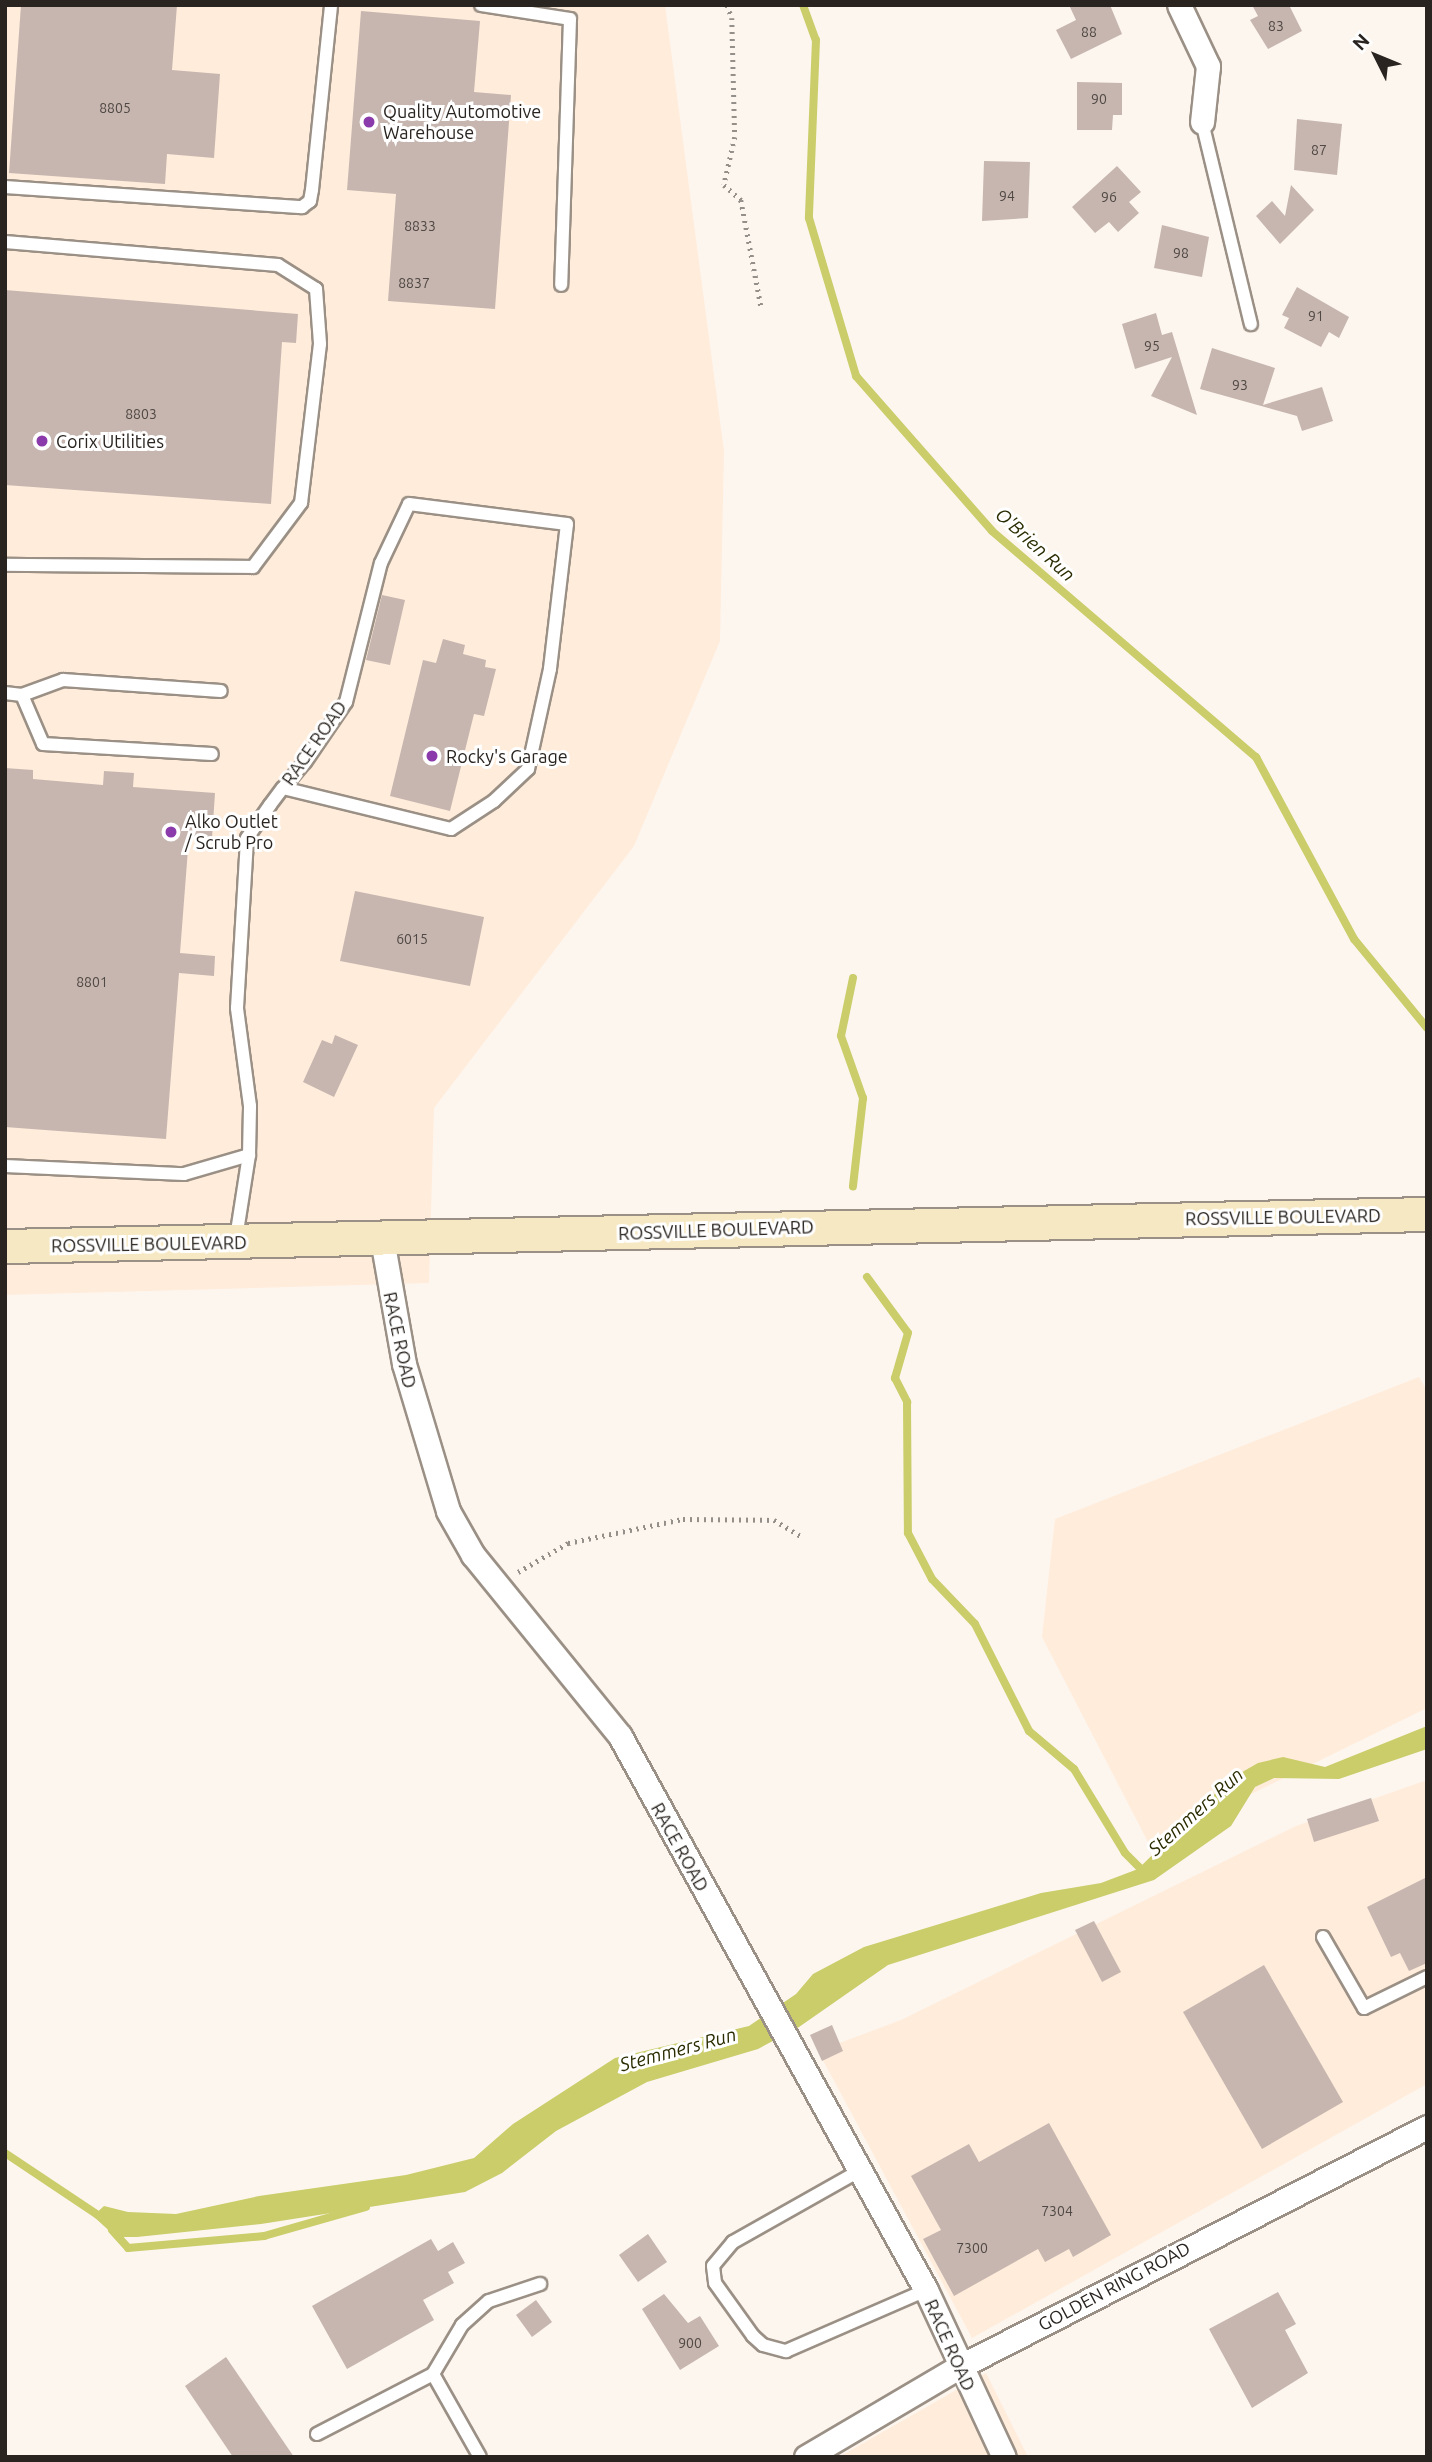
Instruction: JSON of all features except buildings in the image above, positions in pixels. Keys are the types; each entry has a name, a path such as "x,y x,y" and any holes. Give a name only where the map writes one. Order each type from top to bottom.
{"main road":[{"name":"ROSSVILLE BOULEVARD","path":"5,1246 1427,1214"}],"street":[{"path":"1179,5 1209,66 1202,122"},
{"name":"RACE ROAD","path":"382,1239 404,1364 428,1454 448,1511 472,1555 593,1698 620,1736 752,1980 926,2290 959,2367 1004,2457"},
{"name":"GOLDEN RING ROAD","path":"806,2457 959,2367 1427,2127"}],"lane":[{"path":"5,187 302,207 310,201 312,190 331,5"},
{"path":"481,5 570,19 561,285"},
{"path":"1202,122 1251,324"},
{"path":"5,242 278,265 316,289 320,344 301,503 253,567 5,565"},
{"name":"RACE ROAD","path":"236,1242 249,1155 250,1106 237,1008 247,838 283,788 346,702 381,563 409,504 567,524 550,669 528,769 494,801 451,829 283,788"},
{"path":"5,693 22,695 64,680 221,691"},
{"path":"22,695 43,744 212,754"},
{"path":"5,1166 184,1174 249,1155"},
{"path":"1323,1937 1364,2008 1427,1977"},
{"path":"859,2171 733,2242 713,2266 715,2283 753,2336 763,2345 786,2351 926,2290"},
{"path":"317,2434 433,2374 462,2325 489,2301 540,2284"},
{"path":"433,2374 480,2457"}],"path":[{"path":"727,5 732,18 735,136 724,186 741,200 761,306"},
{"path":"496,1585 568,1543 683,1519 774,1520 801,1535"}],"shaded area":[{"path":"5,5 665,5 724,451 720,641 634,846 434,1108 429,1283 5,1295"},
{"path":"1419,1377 1427,1391 1427,1708 1149,1844 1042,1637 1055,1519"},
{"path":"1427,1780 1427,2084 972,2338 818,2051 901,2020 1296,1826"},
{"path":"986,2373 1028,2457 839,2457"}],"water":[{"path":"1427,1726 1427,1749 1339,1779 1274,1778 1255,1787 1231,1826 1154,1880 888,1965 799,2027 758,2049 647,2082 556,2131 502,2173 465,2192 261,2224 137,2237 116,2237 93,2216 104,2206 128,2212 176,2214 259,2196 406,2175 474,2158 513,2124 615,2058 749,2026 796,1994 813,1974 864,1947 1041,1893 1101,1883 1138,1869 1230,1779 1258,1763 1283,1757 1325,1767"}],"waterway":[{"name":"O'Brien Run","path":"803,5 816,40 809,218 856,376 992,531 1256,757 1354,939 1427,1028"},
{"path":"853,978 841,1036 863,1098 853,1186"},
{"path":"867,1277 908,1333 895,1378 907,1402 908,1533 932,1579 975,1624 1029,1731 1074,1769 1125,1853 1148,1876"},
{"name":"Stemmers Run","path":"5,2153 101,2217"},
{"name":"Stemmers Run","path":"112,2230 128,2248 264,2236 366,2207"}],"place":[{"name":"Quality Automotive Warehouse","path":"369,122"},
{"name":"Corix Utilities","path":"42,441"},
{"name":"Rocky's Garage","path":"432,756"},
{"name":"Alko Outlet / Scrub Pro","path":"171,832"}]}
